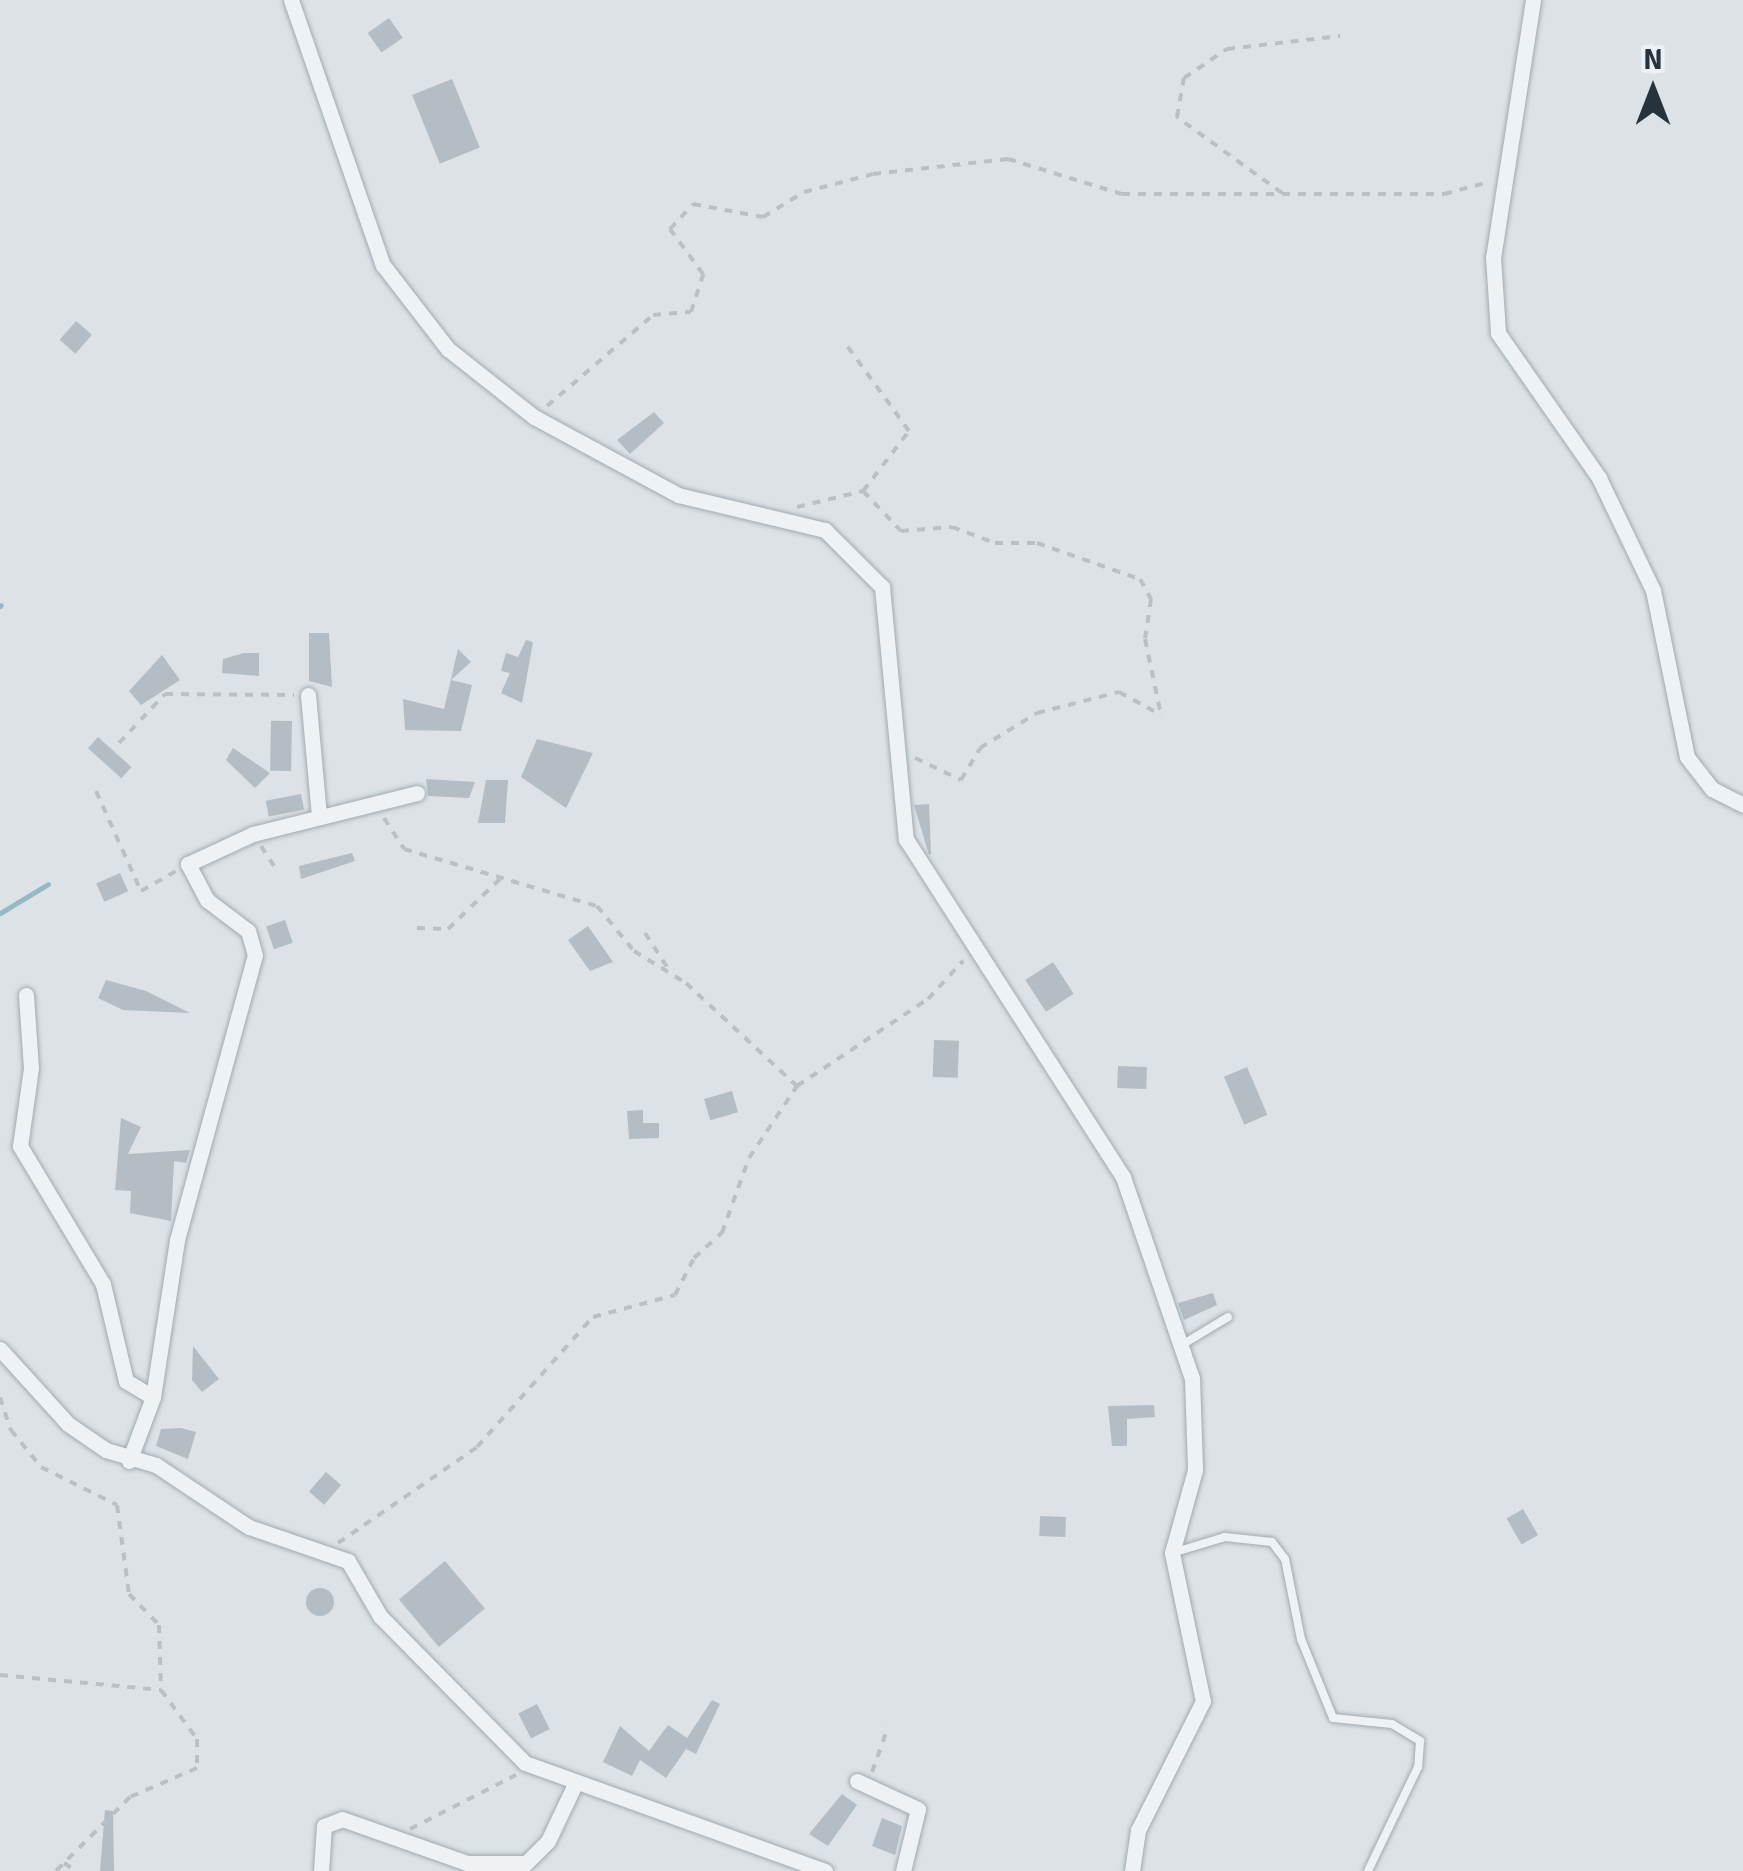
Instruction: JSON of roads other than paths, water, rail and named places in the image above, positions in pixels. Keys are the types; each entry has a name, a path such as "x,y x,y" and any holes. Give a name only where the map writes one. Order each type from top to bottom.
{"street":[{"path":"291,0 383,265 423,324 534,417 678,496 825,530 859,555 882,587 902,751 906,839 978,945 1123,1177 1192,1378 1195,1470 1172,1553 1205,1688 1138,1830 1132,1871"},
{"path":"1533,0 1490,302 1498,333 1599,478 1652,590 1687,757 1712,788 1743,805"},
{"path":"308,695 318,817"},
{"path":"130,1461 152,1397 177,1240 255,955 248,931 207,900 188,864 253,834 417,793"},
{"path":"26,995 31,1068 20,1146 103,1284 126,1381 152,1397"},
{"path":"0,1349 68,1424 130,1461 166,1470 250,1527 330,1549 348,1560 380,1616 525,1764 824,1871"},
{"path":"321,1871 331,1820 403,1835 467,1864 525,1867 548,1842 576,1782"},
{"path":"863,1784 918,1809 903,1871"}],"lane":[{"path":"1180,1346 1228,1317"},
{"path":"1172,1553 1225,1538 1272,1542 1333,1718 1392,1724 1420,1741 1418,1767 1368,1871"}],"waterway":[{"path":"0,913 48,884"}]}
